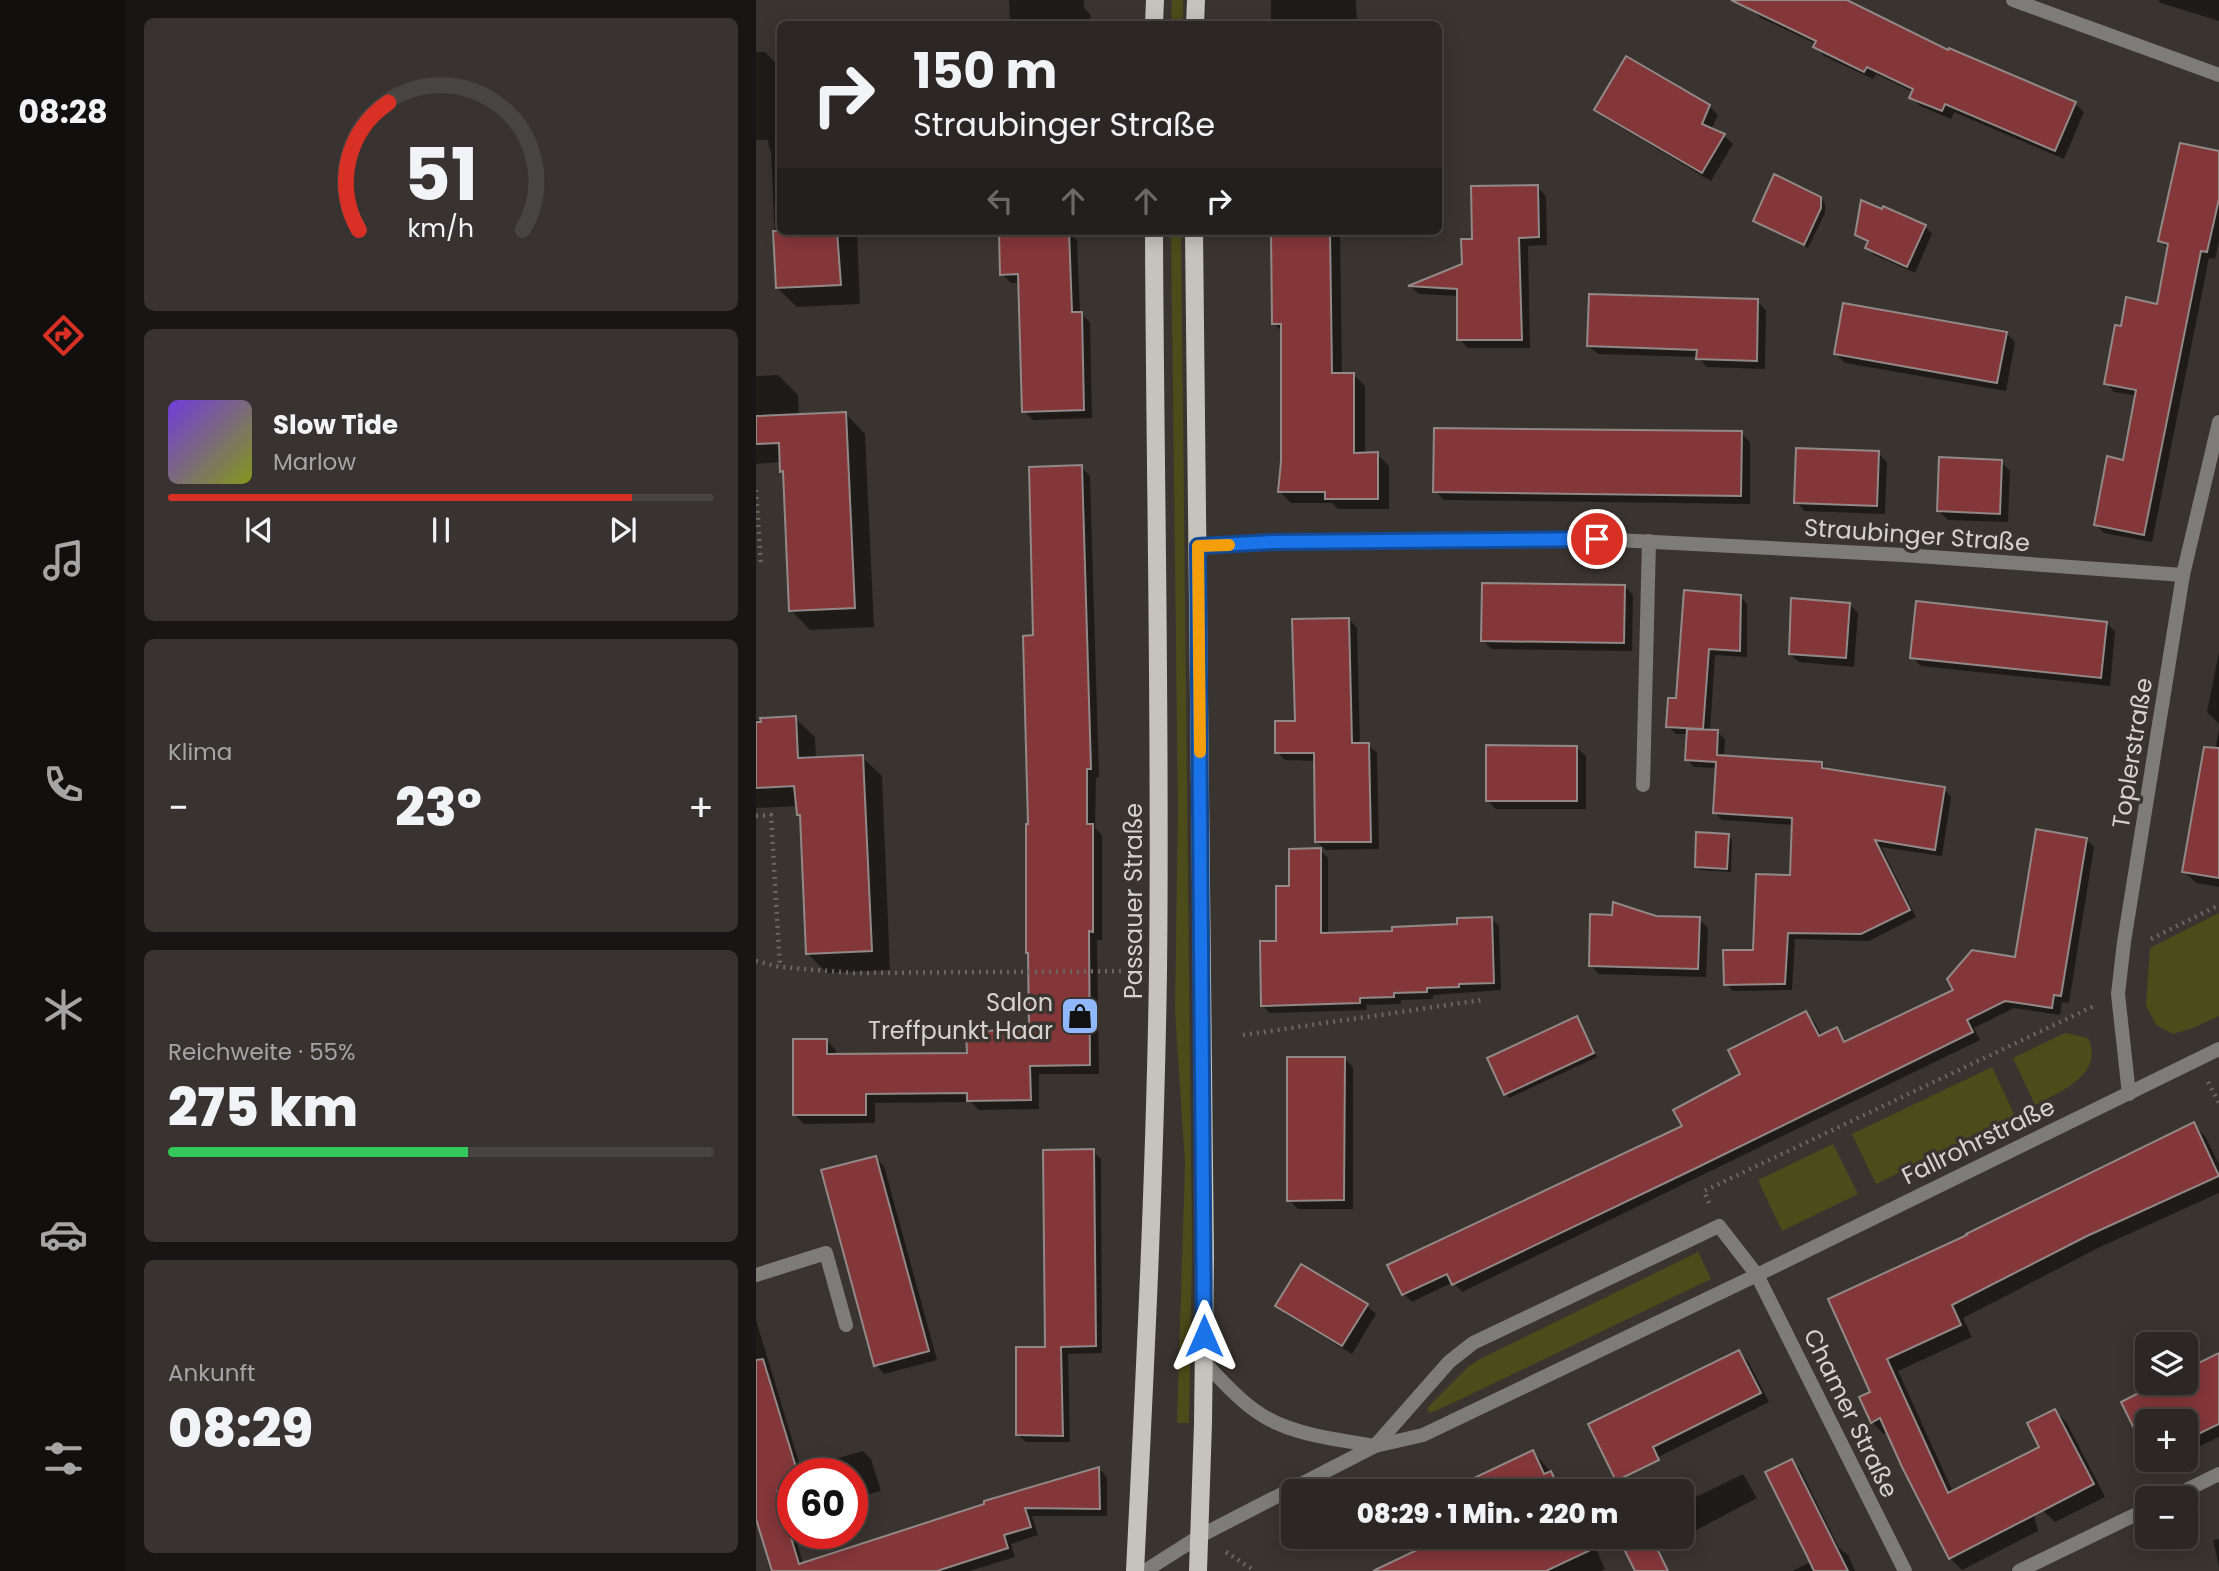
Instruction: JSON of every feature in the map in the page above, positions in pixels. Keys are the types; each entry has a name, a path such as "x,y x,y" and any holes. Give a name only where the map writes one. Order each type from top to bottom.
{"main road":[{"path":"1154,21 1155,0"},
{"path":"1195,21 1196,0"},
{"name":"Passauer Straße","path":"1135,1571 1144,1402 1158,973 1159,730 1154,235"},
{"path":"1194,235 1204,1229 1198,1571"}],"street":[{"path":"2013,0 2219,75"},
{"name":"Toplerstraße","path":"2129,1094 2118,994 2124,942 2183,575 2219,422"},
{"name":"Straubinger Straße","path":"1198,546 1286,542 1583,539 1903,555 2183,575"},
{"path":"1643,785 1649,541"},
{"name":"Fallrohrstraße","path":"1145,1571 1200,1536 1374,1446 1423,1435 2219,1049"},
{"path":"1718,1226 1757,1275"},
{"name":"Fallrohrstraße","path":"1374,1446 1449,1362 1473,1343 1718,1226"},
{"path":"756,1275 826,1253 846,1325"},
{"name":"Chamer Straße","path":"1757,1275 1905,1571"},
{"name":"Fallrohrstraße","path":"1203,1362 1252,1409 1277,1424 1307,1433 1374,1446"},
{"path":"2194,1486 2219,1474"},
{"path":"2019,1571 2135,1515"}],"path":[{"path":"756,490 761,565"},
{"path":"756,816 771,815 780,967"},
{"path":"2124,942 2152,939 2219,905"},
{"path":"756,961 780,967 854,973 1158,973"},
{"path":"1718,1226 1704,1191 2118,994"},
{"path":"1242,1035 1482,1000"}],"shaded area":[{"path":"1172,0 1183,0 1183,21 1171,21"},
{"path":"1171,235 1181,235 1192,1250 1189,1423 1177,1423 1185,1163 1175,1010 1178,809"},
{"path":"2219,913 2219,1016 2173,1034 2156,1025 2146,1005 2150,948"},
{"path":"2065,1033 2088,1038 2092,1051 2090,1062 2085,1072 2067,1088 2035,1105 2013,1058"},
{"path":"1992,1067 2015,1116 1876,1184 1852,1134"},
{"path":"1833,1144 1858,1194 1782,1231 1758,1180"},
{"path":"1698,1252 1711,1279 1459,1400 1430,1413 1427,1408 1468,1367 1480,1359"}],"building":[{"path":"1731,0 1847,0 1948,50 1949,48 2076,102 2055,151 1945,104 1942,111 1909,98 1913,89 1867,67 1864,72 1813,47 1816,41"},
{"path":"1626,56 1710,105 1702,124 1725,134 1702,173 1594,110"},
{"path":"2180,143 2219,151 2219,199 2207,252 2201,251 2144,535 2094,525 2107,456 2123,460 2136,390 2104,384 2115,325 2121,326 2126,297 2157,304 2168,244 2158,241"},
{"path":"1774,174 1821,197 1821,208 1804,245 1753,221"},
{"path":"1538,185 1539,237 1519,238 1522,340 1457,340 1457,289 1408,286 1462,264 1461,239 1472,239 1471,186"},
{"path":"1861,200 1882,209 1883,206 1926,225 1907,267 1865,248 1868,241 1855,235"},
{"path":"773,231 777,231 777,235 837,235 841,285 776,288"},
{"path":"999,235 1069,235 1072,312 1082,312 1084,410 1022,412 1018,274 1000,275"},
{"path":"1271,235 1330,235 1332,373 1354,373 1354,453 1378,452 1378,499 1325,499 1325,492 1278,492 1281,462 1281,324 1272,324"},
{"path":"1589,294 1758,299 1757,361 1696,359 1697,350 1587,346"},
{"path":"1843,303 2007,332 1997,383 1834,354"},
{"path":"846,412 855,608 789,611 783,471 780,472 779,443 756,444 756,416"},
{"path":"1434,428 1742,431 1741,496 1433,492"},
{"path":"1796,448 1879,451 1877,506 1794,503"},
{"path":"1939,457 2002,460 2000,514 1937,511"},
{"path":"1082,465 1091,769 1087,769 1087,824 1093,824 1093,932 1089,931 1090,1065 1030,1066 1031,1100 967,1101 967,1093 866,1094 866,1115 793,1115 793,1039 827,1039 827,1054 967,1053 966,1031 1029,1030 1026,953 1028,824 1023,636 1033,635 1029,467"},
{"path":"1482,583 1625,585 1624,643 1481,641"},
{"path":"1684,590 1741,595 1740,651 1709,649 1703,729 1666,727 1668,698 1676,698"},
{"path":"1791,598 1850,603 1846,658 1789,654"},
{"path":"1916,601 2107,622 2101,678 1910,658"},
{"path":"1349,618 1352,743 1369,743 1371,842 1315,842 1314,753 1275,753 1275,721 1295,721 1292,619"},
{"path":"796,716 798,758 863,755 872,951 806,954 800,815 797,815 794,786 756,788 756,722 761,722 760,718"},
{"path":"1687,729 1718,730 1717,755 1822,762 1822,768 1945,787 1935,850 1875,840 1910,910 1861,934 1788,933 1785,984 1724,985 1723,950 1753,950 1756,874 1790,875 1792,818 1713,813 1716,762 1685,760"},
{"path":"1486,745 1577,746 1577,801 1486,801"},
{"path":"2204,747 2219,748 2219,878 2182,872"},
{"path":"2036,829 2087,838 2061,996 2054,995 2052,1008 2005,1001 1967,1020 1973,1032 1690,1171 1452,1285 1447,1274 1402,1295 1387,1265 1682,1126 1673,1110 1740,1074 1728,1050 1806,1011 1819,1036 1837,1027 1844,1042 1953,990 1947,979 1972,950 2015,957"},
{"path":"1696,832 1729,834 1727,869 1695,867"},
{"path":"1321,848 1321,933 1392,931 1392,927 1457,924 1457,918 1492,917 1494,983 1459,984 1459,987 1427,988 1427,992 1394,993 1394,997 1360,998 1360,1003 1261,1006 1260,941 1276,941 1276,886 1289,886 1289,849"},
{"path":"1613,902 1656,916 1700,917 1698,969 1589,966 1590,914 1612,915"},
{"path":"1577,1016 1594,1053 1504,1095 1487,1058"},
{"path":"1287,1057 1345,1057 1344,1200 1287,1201"},
{"path":"2194,1122 2219,1176 2087,1236 1952,1305 1961,1325 1887,1359 1948,1493 2039,1447 2027,1423 2055,1409 2094,1484 1949,1559 1880,1418 1871,1423 1859,1397 1870,1392 1828,1299 1967,1235"},
{"path":"1094,1149 1096,1346 1061,1347 1063,1436 1016,1435 1016,1347 1045,1347 1043,1150"},
{"path":"876,1156 929,1351 874,1366 821,1170"},
{"path":"1301,1264 1368,1304 1342,1346 1275,1306"},
{"path":"1739,1350 1761,1393 1653,1447 1659,1460 1620,1479 1615,1479 1588,1424"},
{"path":"2219,1353 2219,1424 2198,1434 2198,1409 2135,1409 2135,1431 2121,1402 2135,1395 2198,1395 2198,1363"},
{"path":"763,1359 793,1458 777,1458 777,1549 794,1549 799,1564 845,1549 868,1549 868,1542 984,1504 984,1501 1099,1467 1100,1509 1025,1508 1031,1527 1004,1535 1008,1548 937,1571 772,1571 756,1519 756,1360"},
{"path":"1533,1450 1544,1474 1551,1471 1555,1479 1475,1479"},
{"path":"1792,1459 1848,1571 1814,1571 1765,1472"},
{"path":"1419,1549 1593,1549 1546,1571 1373,1571"},
{"path":"1624,1549 1657,1549 1668,1571 1635,1571"}],"slow traffic":[{"path":"1200,752 1198,546 1229,545"}],"place":[{"name":"Salon Treffpunkt Haar","path":"1080,1016"}],"route":[{"path":"1204,1336 1198,546 1273,542 1597,539"}]}
